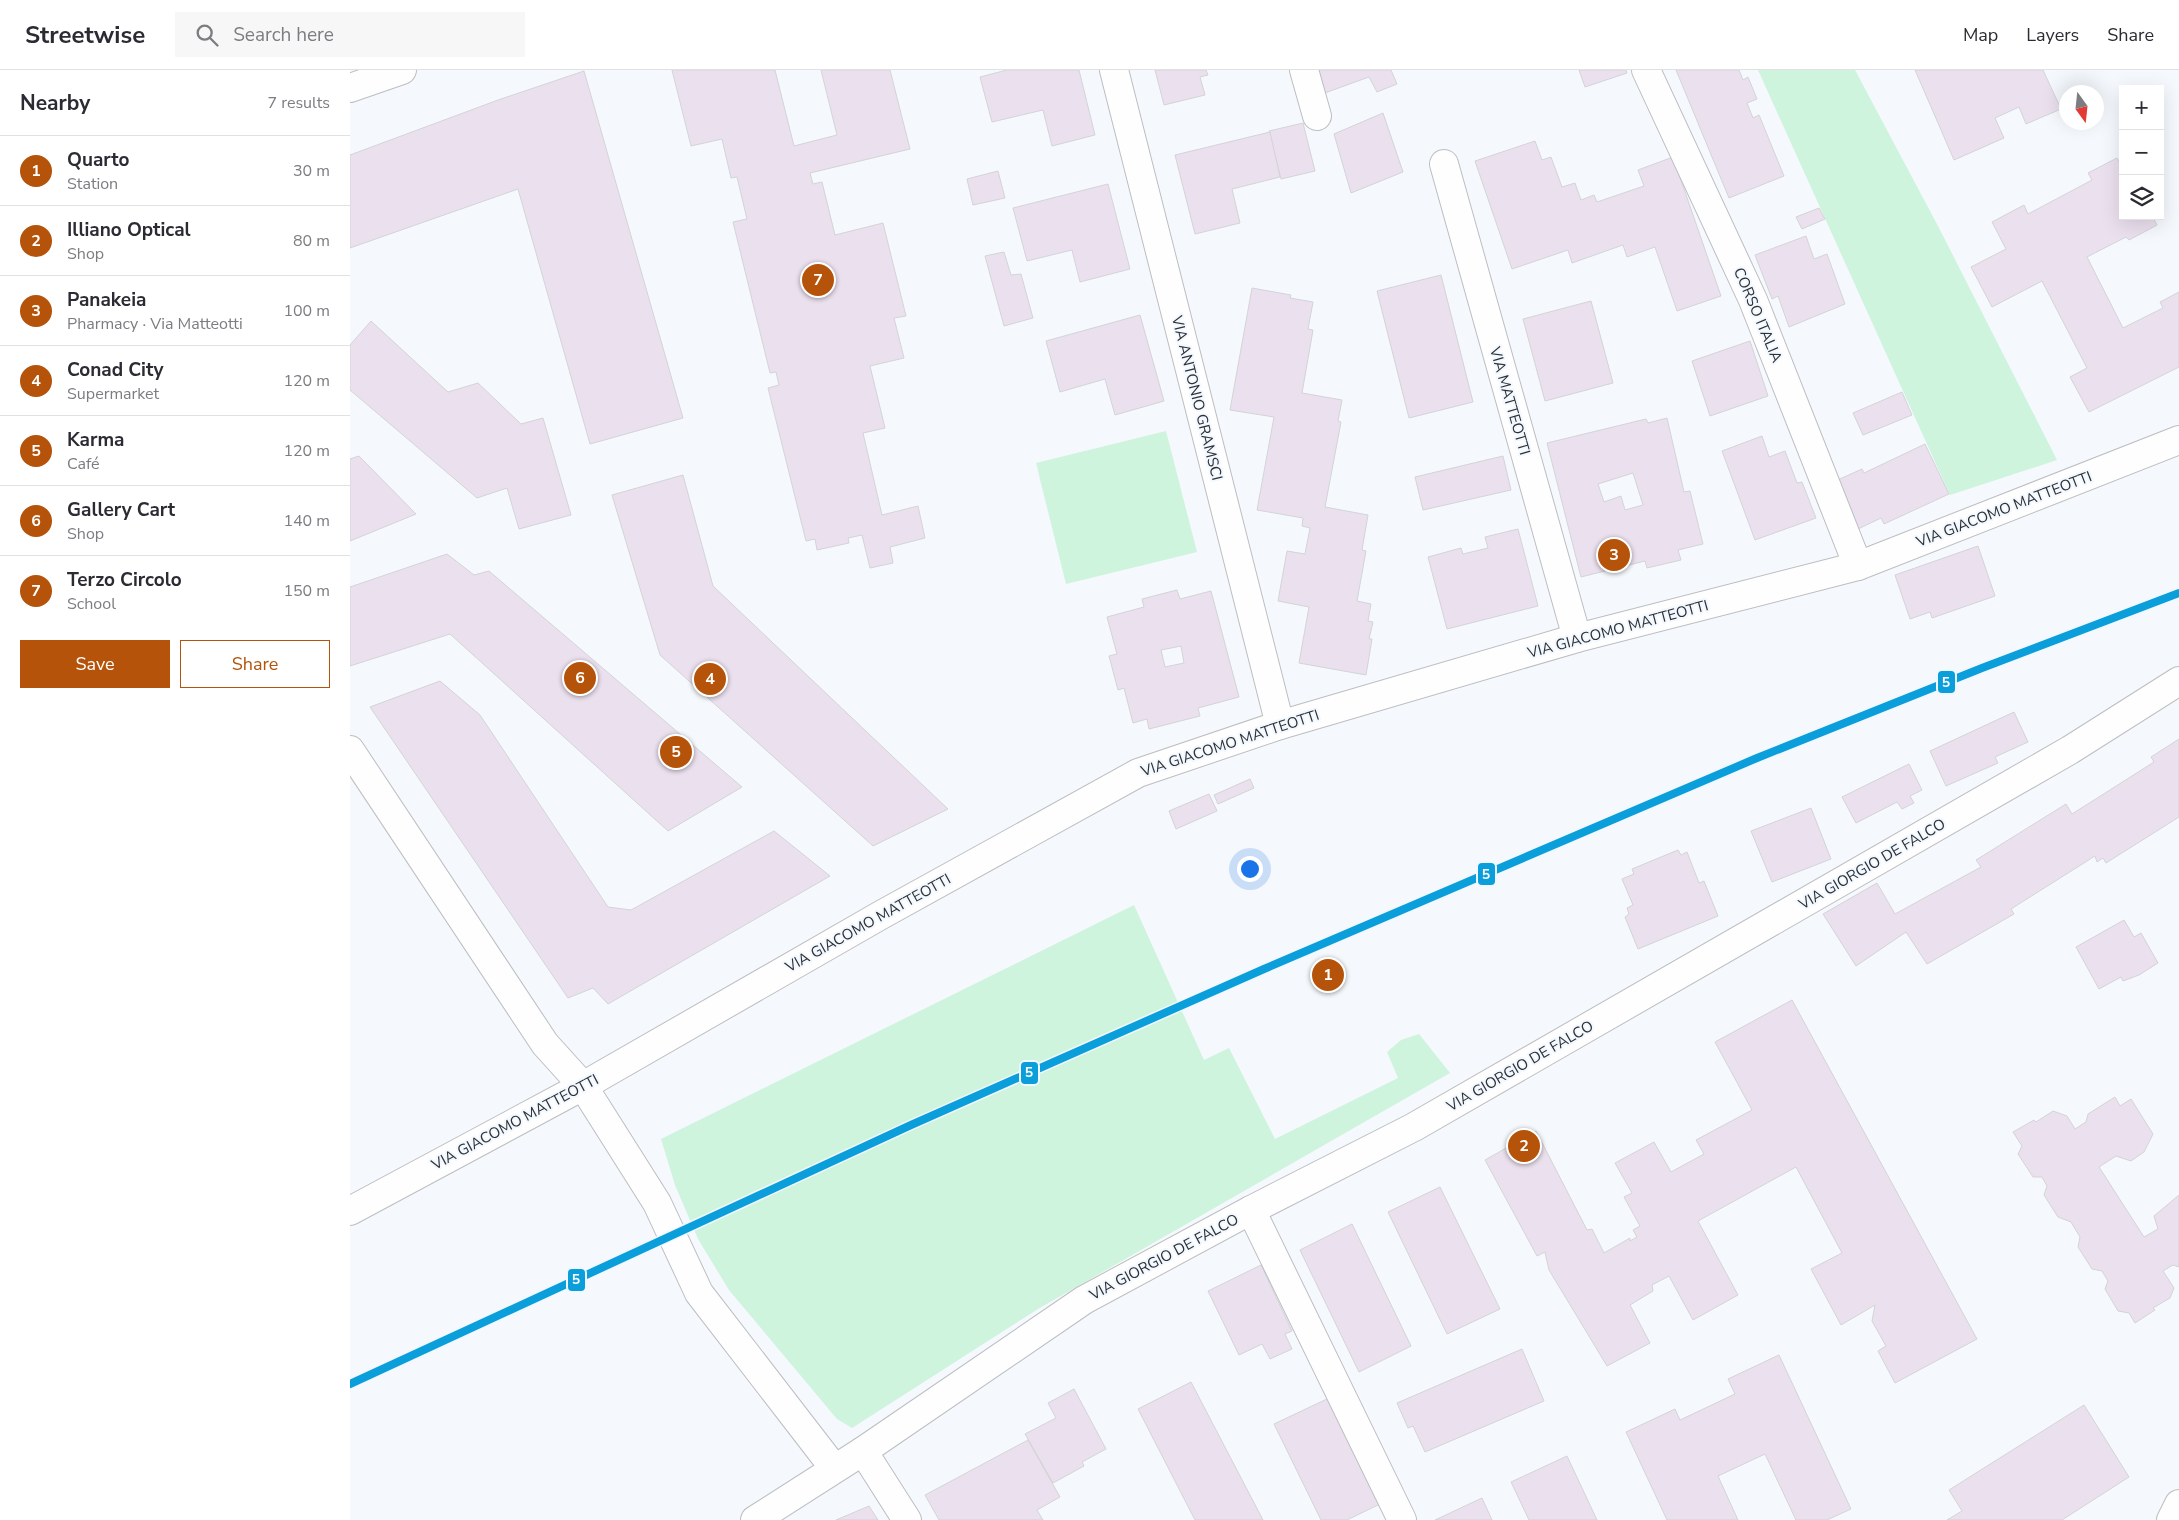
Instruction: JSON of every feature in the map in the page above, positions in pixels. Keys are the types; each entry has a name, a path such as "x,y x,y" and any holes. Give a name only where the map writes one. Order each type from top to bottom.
{"street":[{"path":"350,88 402,70"},
{"name":"VIA ANTONIO GRAMSCI","path":"1114,70 1280,725"},
{"path":"1304,70 1317,116"},
{"name":"CORSO ITALIA","path":"1646,70 1753,300 1858,566"},
{"name":"VIA MATTEOTTI","path":"1444,164 1577,638"},
{"name":"VIA GIACOMO MATTEOTTI","path":"350,1211 583,1086 881,915 1138,772 1280,725 1577,638 1858,566 2179,440"},
{"name":"VIA GIORGIO DE FALCO","path":"755,1520 863,1451 1084,1300 1251,1210 1422,1122 2070,750 2179,681"},
{"path":"350,750 545,1044 583,1086 657,1203 699,1293 834,1468"},
{"path":"1251,1210 1402,1520"},
{"path":"863,1451 907,1520"},
{"path":"2170,1520 2179,1504"}],"green space":[{"path":"1758,70 1855,70 1939,228 2057,460 1950,495"},
{"path":"1166,431 1197,552 1066,584 1036,463"},
{"path":"1134,905 1204,1060 1229,1048 1275,1139 1398,1078 1387,1052 1401,1040 1419,1034 1450,1073 1038,1309 852,1428 837,1419 729,1290 698,1239 675,1185 661,1139"}],"building":[{"path":"672,70 775,70 794,146 837,135 821,70 890,70 910,149 810,173 813,184 822,182 835,235 883,223 906,316 894,318 904,358 870,366 885,428 863,433 882,515 918,506 925,538 890,547 893,563 870,568 862,535 848,538 849,543 817,550 815,539 806,541 768,388 779,385 776,372 770,373 733,222 747,219 737,177 731,178 722,139 691,146"},
{"path":"1007,70 1079,70 1095,135 1052,146 1043,110 992,122 980,77"},
{"path":"1155,70 1206,70 1208,75 1200,77 1205,95 1164,105"},
{"path":"1314,70 1391,70 1397,84 1377,92 1369,77 1322,94"},
{"path":"1579,70 1626,70 1627,73 1585,87"},
{"path":"1676,70 1739,70 1743,80 1748,77 1757,99 1747,103 1753,118 1759,115 1784,176 1729,198"},
{"path":"1915,70 2043,70 2059,105 2059,110 2026,124 2019,107 1995,118 2004,138 1954,160"},
{"path":"584,71 683,418 590,444 518,189 350,248 350,155 498,100"},
{"path":"1383,113 1403,172 1351,193 1334,134"},
{"path":"1303,123 1315,171 1281,179 1269,131"},
{"path":"1270,132 1280,177 1232,189 1240,223 1195,234 1175,155"},
{"path":"1535,141 1542,160 1551,157 1562,187 1575,183 1581,200 1594,195 1597,202 1644,186 1638,170 1673,157 1721,296 1677,311 1655,247 1627,257 1623,245 1572,263 1568,250 1512,269 1475,161"},
{"path":"2117,158 2119,162 2119,220 2154,220 2157,225 2129,240 2126,237 2087,257 2123,328 2163,308 2160,302 2179,292 2179,367 2089,412 2070,377 2087,368 2042,281 1992,307 1971,267 2006,249 1992,222 2024,205 2028,214 2092,180 2088,173"},
{"path":"998,171 1005,198 973,205 967,179"},
{"path":"1108,184 1130,269 1080,282 1072,250 1027,261 1013,208"},
{"path":"1819,208 1825,219 1802,229 1796,217"},
{"path":"1806,236 1814,259 1827,254 1845,304 1789,327 1778,296 1772,299 1755,255"},
{"path":"1004,252 1011,275 1021,274 1033,318 1004,326 985,256"},
{"path":"1441,275 1473,402 1409,418 1377,291"},
{"path":"1252,288 1291,295 1290,298 1313,302 1308,329 1313,330 1302,393 1342,400 1338,421 1341,422 1325,507 1368,515 1362,550 1366,551 1357,601 1371,604 1368,621 1373,622 1369,639 1372,639 1366,675 1299,663 1309,607 1278,601 1287,551 1305,554 1310,528 1302,526 1303,518 1257,510 1274,417 1230,410"},
{"path":"1591,301 1613,383 1545,401 1523,319"},
{"path":"1140,315 1164,401 1115,415 1105,379 1060,392 1046,341"},
{"path":"371,321 448,392 478,383 521,424 543,418 571,515 519,529 507,488 477,498 350,390 350,345"},
{"path":"1750,341 1768,396 1710,416 1692,361"},
{"path":"1902,392 1912,415 1863,435 1853,413"},
{"path":"1667,418 1684,492 1690,491 1703,544 1678,550 1681,560 1647,568 1645,561 1581,577 1547,443 1646,419 1648,423","holes":["1633,473 1643,505 1625,510 1621,496 1604,502 1598,484"]},
{"path":"1762,436 1769,457 1785,451 1797,483 1802,482 1816,518 1755,540 1722,451"},
{"path":"1925,444 1949,494 1884,524 1881,518 1856,530 1833,482 1862,469 1864,473"},
{"path":"359,456 416,514 350,541 350,459"},
{"path":"1503,456 1511,490 1423,510 1415,477"},
{"path":"683,475 713,586 948,809 873,846 660,655 612,495"},
{"path":"1518,529 1538,606 1447,629 1428,557 1461,548 1463,554 1488,548 1485,537"},
{"path":"1978,546 1995,596 1932,618 1930,612 1910,619 1895,575"},
{"path":"447,554 474,575 489,571 742,787 668,831 450,634 350,666 350,587"},
{"path":"1177,590 1180,599 1211,591 1239,697 1198,708 1200,716 1149,729 1147,719 1133,723 1124,688 1118,690 1109,656 1117,654 1107,617 1144,607 1142,599","holes":["1181,646 1184,663 1165,667 1161,650"]},
{"path":"440,681 480,715 608,907 631,910 774,831 830,876 608,1004 593,988 568,998 370,707"},
{"path":"2014,712 2028,742 1995,757 1998,763 1946,786 1930,751"},
{"path":"2179,739 2179,817 2106,863 2103,858 2097,862 2095,856 2011,909 2014,914 1927,964 1906,932 1856,966 1823,914 1877,883 1895,914 1981,867 1976,860 2066,804 2072,814 2154,762 2151,757"},
{"path":"1909,764 1922,790 1910,796 1914,803 1902,809 1897,802 1856,823 1842,797"},
{"path":"1250,779 1254,788 1218,804 1214,795"},
{"path":"1209,794 1217,811 1176,829 1169,811"},
{"path":"1811,808 1831,859 1772,882 1751,831"},
{"path":"1678,850 1681,855 1687,852 1699,883 1704,881 1718,916 1638,949 1625,917 1629,914 1627,908 1633,905 1622,879 1634,874 1632,869"},
{"path":"2124,920 2134,937 2141,933 2158,963 2139,975 2123,981 2121,977 2099,989 2076,947"},
{"path":"1792,1000 1977,1339 1895,1383 1878,1351 1886,1346 1872,1321 1875,1305 1841,1325 1811,1269 1842,1253 1796,1167 1698,1221 1738,1295 1693,1320 1669,1276 1652,1285 1653,1291 1630,1305 1650,1343 1607,1366 1549,1270 1545,1252 1537,1256 1485,1160 1536,1131 1587,1230 1592,1229 1604,1253 1630,1238 1630,1241 1637,1237 1633,1230 1640,1226 1624,1197 1632,1193 1615,1163 1654,1142 1671,1172 1704,1154 1696,1140 1752,1110 1715,1042"},
{"path":"2115,1097 2120,1106 2131,1099 2153,1134 2144,1152 2131,1161 2116,1156 2099,1167 2144,1237 2158,1229 2154,1216 2179,1195 2179,1267 2173,1265 2163,1271 2174,1288 2170,1298 2153,1308 2155,1310 2135,1323 2129,1313 2118,1311 2105,1289 2108,1281 2102,1271 2092,1269 2078,1247 2080,1237 2071,1222 2058,1217 2044,1195 2047,1186 2042,1177 2033,1177 2018,1154 2022,1146 2013,1132 2034,1120 2036,1122 2053,1111 2067,1116 2075,1129 2086,1122 2088,1114"},
{"path":"1440,1187 1500,1309 1447,1334 1388,1212"},
{"path":"1352,1224 1411,1346 1359,1372 1300,1250"},
{"path":"1261,1265 1292,1331 1285,1334 1292,1349 1270,1359 1262,1344 1239,1355 1208,1291"},
{"path":"1522,1349 1544,1401 1425,1452 1413,1426 1408,1428 1397,1403"},
{"path":"1779,1355 1851,1509 1827,1520 1796,1520 1765,1454 1718,1476 1738,1520 1667,1520 1626,1432 1675,1409 1680,1420 1735,1394 1728,1379"},
{"path":"1191,1382 1263,1520 1195,1520 1138,1409"},
{"path":"1074,1389 1106,1449 1082,1462 1084,1466 1053,1483 1025,1434 1056,1418 1048,1403"},
{"path":"1329,1398 1380,1504 1347,1520 1321,1520 1274,1424"},
{"path":"2084,1405 2129,1477 2062,1520 1947,1520 1962,1511 1949,1490"},
{"path":"1028,1440 1060,1497 1037,1510 1043,1520 939,1520 925,1495"},
{"path":"1567,1456 1597,1520 1529,1520 1511,1482"},
{"path":"1482,1498 1492,1520 1435,1520"},
{"path":"869,1506 878,1520 836,1520"}],"transit line":[{"name":"5","path":"350,1384 911,1125 1264,969 1757,758 1982,668 2179,593"}],"place":[{"name":"Terzo Circolo","path":"818,280"},
{"name":"Panakeia","path":"1614,555"},
{"name":"Gallery Cart","path":"580,678"},
{"name":"Conad City","path":"710,679"},
{"name":"Karma","path":"676,752"},
{"name":"Quarto","path":"1328,975"},
{"name":"Illiano Optical","path":"1524,1146"}]}
